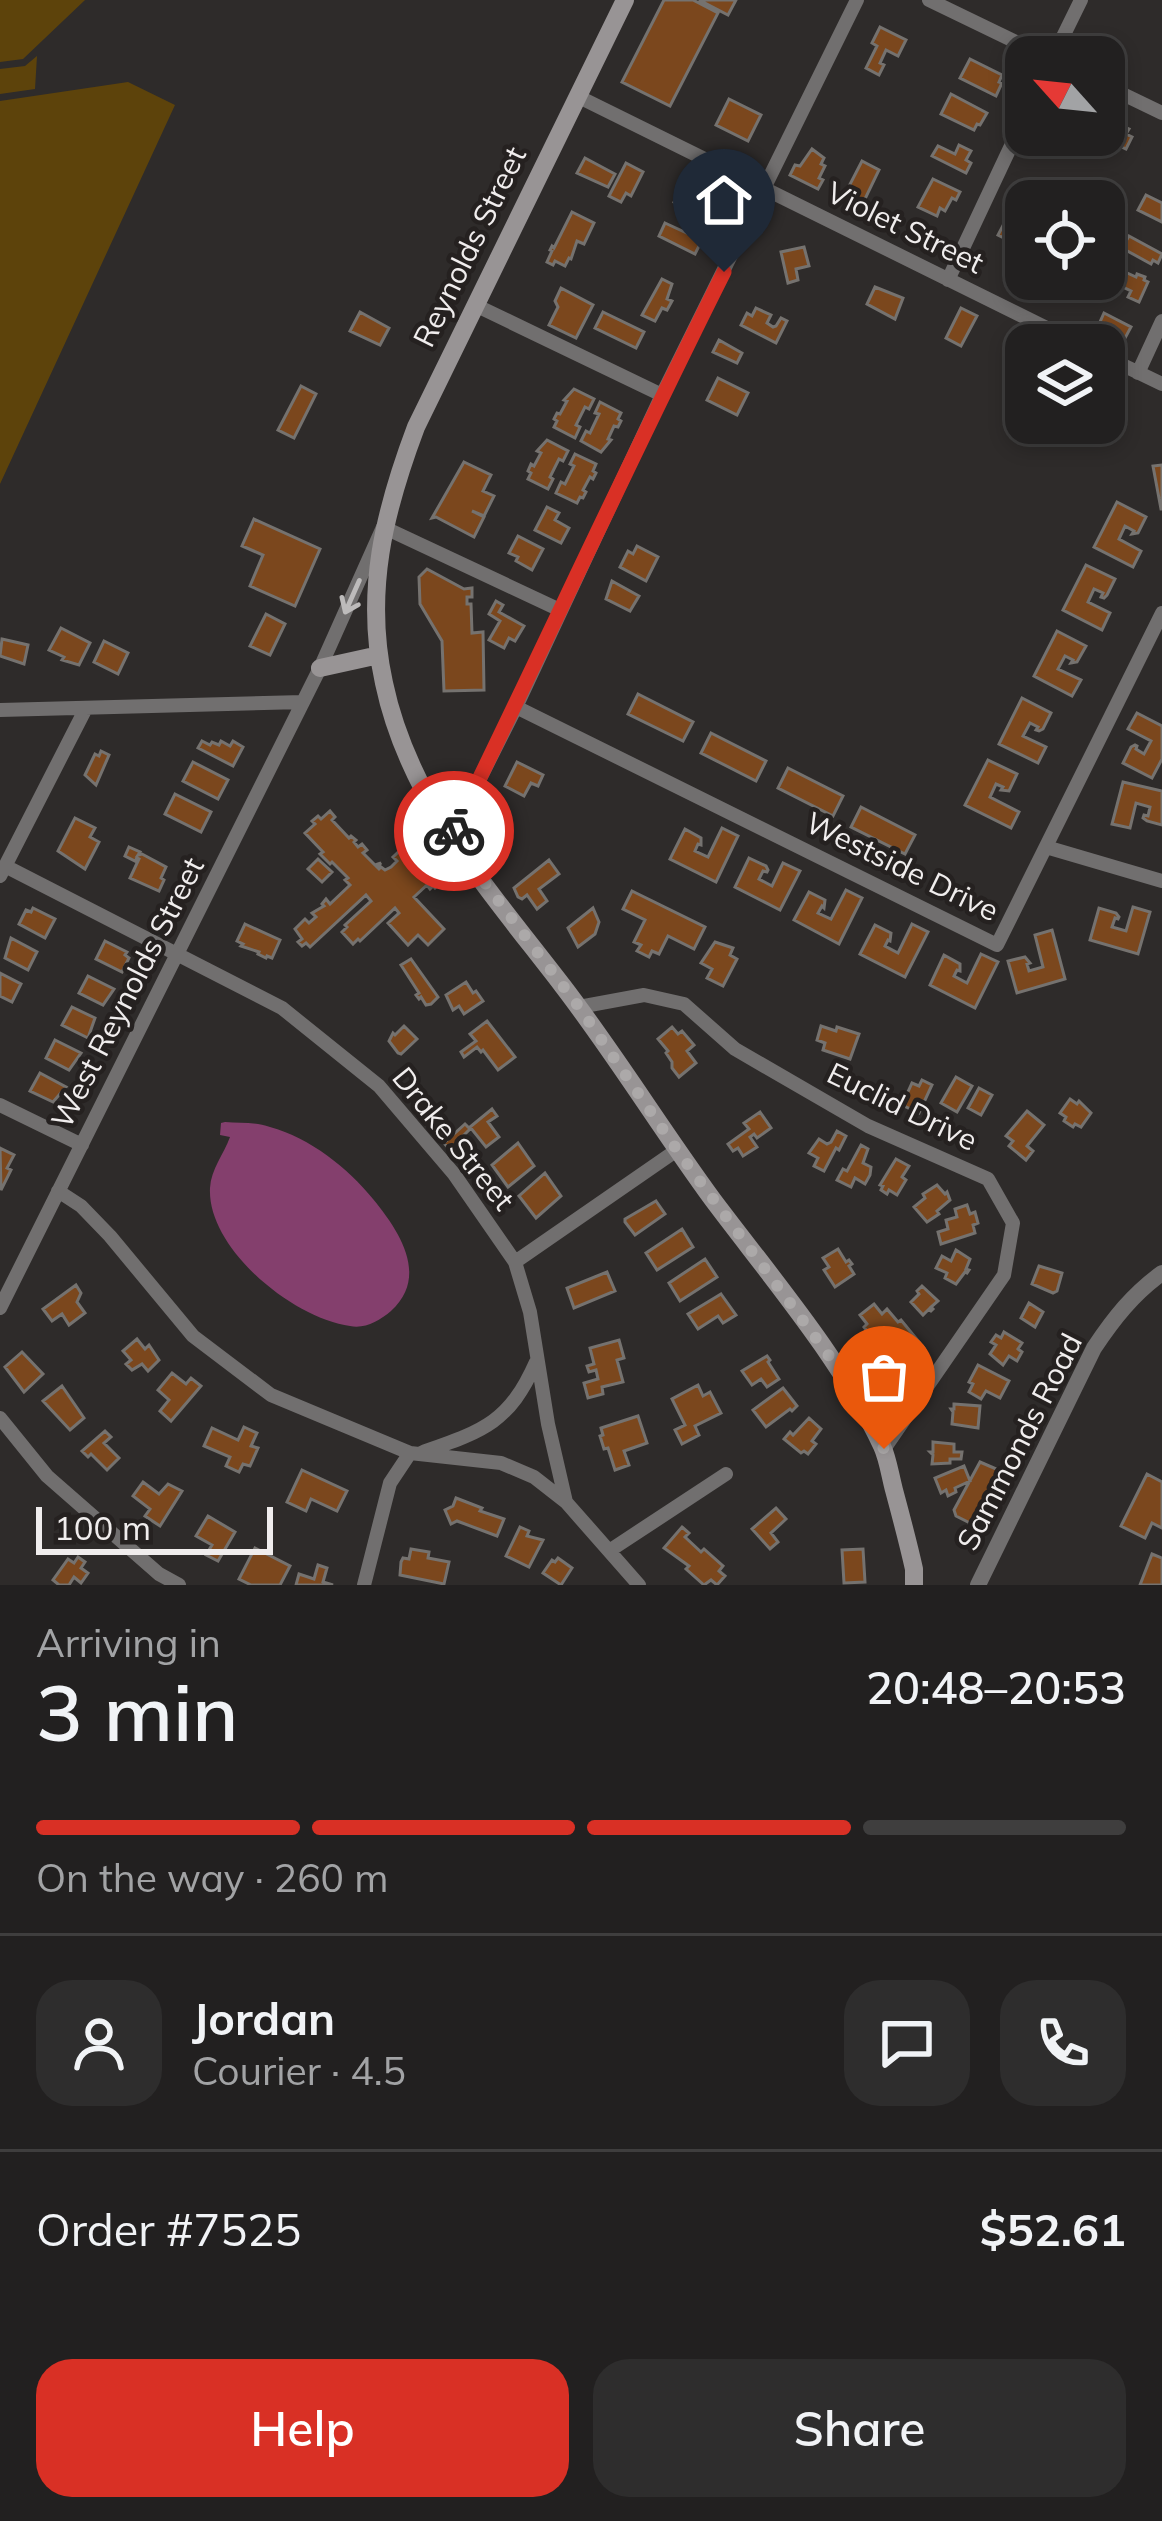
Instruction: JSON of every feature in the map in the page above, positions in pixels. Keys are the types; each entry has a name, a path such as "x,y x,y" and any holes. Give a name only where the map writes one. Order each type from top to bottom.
{"main road":[{"name":"Reynolds Street","path":"625,0 416,427 396,479 383,527 377,580 380,656 395,726 412,770 451,838 579,1007 677,1150 838,1368 884,1449 914,1585"},
{"path":"320,668 380,656"}],"street":[{"path":"451,838 857,0"},
{"path":"929,0 1005,36"},
{"path":"1061,36 1081,0"},
{"path":"1125,95 1162,112"},
{"name":"Violet Street","path":"577,96 1038,324"},
{"path":"948,280 1006,156"},
{"path":"475,304 662,395"},
{"path":"1138,373 1162,321"},
{"path":"1125,366 1162,384"},
{"path":"383,527 560,610"},
{"name":"Reynolds Street","path":"303,702 383,527"},
{"name":"Westside Drive","path":"516,707 998,945 1162,613"},
{"path":"0,710 303,702"},
{"name":"West Reynolds Street","path":"0,1308 303,702"},
{"path":"2,871 86,710"},
{"path":"1046,847 1162,881"},
{"name":"Drake Street","path":"2,871 178,952 282,1008 380,1086 454,1174 515,1262 530,1312 566,1502"},
{"name":"Euclid Drive","path":"579,1007 644,994 684,1004 735,1049 868,1126 988,1179 1013,1223 1004,1275 884,1449"},
{"path":"0,1105 82,1144"},
{"path":"515,1262 677,1150"},
{"path":"58,1191 81,1205 110,1236 193,1336 271,1395 414,1453 500,1463 534,1477 566,1502 639,1585"},
{"name":"Sammonds Road","path":"978,1585 1094,1348 1115,1317 1162,1273"},
{"path":"364,1585 390,1483 414,1453 479,1432 501,1417 520,1396 538,1358"},
{"path":"0,1418 47,1476 159,1574 179,1585"},
{"path":"609,1550 726,1474"}],"shaded area":[{"path":"0,0 85,0 23,59 0,62"},
{"path":"37,56 35,89 0,94 0,69 25,66"},
{"path":"128,82 175,105 0,484 0,101"},
{"path":"225,1122 285,1132 340,1165 363,1187 393,1226 406,1254 408,1283 391,1311 361,1326 328,1321 280,1295 238,1257 213,1211 210,1188 230,1137 220,1135"}],"building":[{"path":"664,0 693,0 718,13 670,106 622,82"},
{"path":"699,0 736,0 728,15"},
{"path":"880,27 906,40 898,56 886,50 879,75 866,68"},
{"path":"970,59 1002,75 996,96 960,78"},
{"path":"951,94 987,113 974,130 941,114"},
{"path":"729,99 761,115 748,141 716,125"},
{"path":"959,145 971,151 966,173 932,156 938,146 955,154"},
{"path":"812,149 824,158 818,189 790,175"},
{"path":"585,158 615,174 608,187 577,173"},
{"path":"862,161 879,170 864,201 846,192"},
{"path":"626,163 643,172 631,196 626,193 621,202 609,196"},
{"path":"933,179 960,192 937,216 918,207"},
{"path":"683,184 689,187 686,194 704,204 699,215 674,202"},
{"path":"1146,195 1162,203 1162,222 1138,210"},
{"path":"572,212 594,223 584,244 577,241 565,266 555,261 553,265 547,262 550,250"},
{"path":"665,223 689,234 695,223 707,230 695,254 659,236"},
{"path":"1129,236 1162,254 1158,263 1125,250"},
{"path":"804,247 809,266 796,269 798,280 788,283 781,252"},
{"path":"1125,272 1148,282 1139,302 1128,297 1131,291 1125,288"},
{"path":"662,279 672,284 667,299 672,301 655,321 642,315"},
{"path":"875,287 903,298 895,319 867,304"},
{"path":"561,288 593,305 576,338 549,325"},
{"path":"756,308 771,315 767,323 773,327 781,318 787,321 776,343 741,325"},
{"path":"961,308 977,316 961,346 946,338"},
{"path":"360,312 389,328 380,345 350,331"},
{"path":"603,312 644,332 636,348 595,328"},
{"path":"1104,313 1131,327 1125,338 1125,324 1100,322"},
{"path":"719,340 742,353 737,363 713,352"},
{"path":"718,378 748,393 737,415 707,400"},
{"path":"301,386 316,394 294,438 278,430"},
{"path":"574,389 594,399 576,425 580,427 575,438 554,427 557,413"},
{"path":"600,402 621,413 618,427 614,426 601,452 581,441 586,431 590,433"},
{"path":"547,440 568,451 563,461 559,459 548,489 528,479 531,464 541,453 537,451"},
{"path":"575,454 596,464 596,473 577,503 556,493 574,466 570,464"},
{"path":"464,462 491,475 483,491 494,496 484,516 472,511 484,517 474,537 432,518"},
{"path":"1162,465 1162,509 1161,509 1153,466"},
{"path":"1117,502 1146,517 1138,533 1132,534 1125,526 1119,539 1141,551 1133,567 1094,547"},
{"path":"547,507 559,513 555,520 569,528 561,543 535,530"},
{"path":"254,519 320,549 295,606 250,586 263,555 242,546"},
{"path":"518,536 543,549 532,570 509,553"},
{"path":"637,546 658,557 646,581 620,567 628,551 633,554"},
{"path":"1086,565 1115,579 1104,598 1094,589 1088,602 1110,613 1102,630 1063,610"},
{"path":"427,569 464,589 472,588 467,604 471,604 472,633 483,632 484,690 444,691 442,641 420,604 419,577"},
{"path":"612,581 639,596 630,611 606,599"},
{"path":"496,601 503,605 499,612 524,626 504,648 489,640 500,621 489,614"},
{"path":"266,614 285,624 270,655 250,646"},
{"path":"61,628 90,643 79,665 49,650"},
{"path":"1057,631 1086,646 1077,662 1065,656 1058,669 1081,680 1072,696 1034,676"},
{"path":"2,639 28,645 24,664 0,656"},
{"path":"104,641 128,653 118,674 94,662"},
{"path":"638,694 693,722 683,741 628,714"},
{"path":"1022,698 1051,713 1043,729 1036,730 1030,723 1023,736 1046,747 1038,763 999,744"},
{"path":"1137,713 1162,726 1162,759 1152,778 1123,763 1131,747 1137,746 1144,754 1151,741 1128,729"},
{"path":"711,733 766,761 756,781 701,753"},
{"path":"202,741 230,746 233,741 243,747 233,766 198,748"},
{"path":"101,751 109,755 96,785 85,775"},
{"path":"988,760 1017,774 1009,791 996,784 990,797 1019,812 1011,828 965,805"},
{"path":"193,762 228,780 218,799 183,781"},
{"path":"517,762 543,775 538,786 531,783 524,796 505,786"},
{"path":"788,768 843,796 833,816 778,788"},
{"path":"1123,782 1162,791 1162,825 1143,818 1150,807 1136,803 1130,828 1112,824"},
{"path":"175,794 211,812 201,832 165,814"},
{"path":"861,807 915,835 905,854 851,827"},
{"path":"330,811 349,838 367,850 363,853 375,865 381,863 379,869 391,867 397,861 393,857 408,843 443,881 435,888 427,885 414,897 444,929 428,945 418,935 408,945 388,923 399,913 395,908 353,944 342,932 371,901 366,895 310,947 298,942 302,939 295,929 305,919 309,923 316,917 312,913 326,899 330,904 350,885 305,833 315,824 312,821"},
{"path":"75,818 95,828 90,837 99,842 85,869 58,851"},
{"path":"722,828 738,836 716,882 670,859 685,829 701,838 695,851 708,857"},
{"path":"129,847 166,867 159,891 130,878 139,859 125,856"},
{"path":"749,858 766,866 767,872 759,879 772,886 783,863 800,871 780,910 735,887"},
{"path":"318,859 332,872 322,882 308,869"},
{"path":"549,860 559,874 539,889 547,901 537,909 527,895 518,897 514,888"},
{"path":"846,890 862,898 839,944 794,920 809,892 825,900 818,913 831,919"},
{"path":"632,891 705,927 694,949 668,936 659,954 652,951 649,957 637,951 641,945 634,942 645,920 623,909"},
{"path":"1133,907 1150,912 1138,954 1090,940 1099,908 1116,913 1119,917 1112,927 1126,931"},
{"path":"33,908 55,919 45,938 19,924 26,910"},
{"path":"593,908 599,922 595,934 578,947 568,928"},
{"path":"245,924 280,940 272,958 237,941"},
{"path":"912,924 928,932 905,977 860,954 875,925 891,933 885,946 898,953"},
{"path":"1052,930 1065,979 1017,993 1008,961 1025,957 1029,971 1043,967 1035,935"},
{"path":"11,938 37,952 28,970 5,958"},
{"path":"105,941 127,952 122,972 96,959"},
{"path":"715,942 733,948 730,955 737,959 723,986 707,978 712,969 701,963"},
{"path":"981,954 998,962 975,1008 930,985 944,955 960,964 954,976 967,983"},
{"path":"411,959 438,997 431,1004 419,999 401,965"},
{"path":"0,973 21,984 12,1002 0,996"},
{"path":"88,976 114,989 103,1005 79,993"},
{"path":"466,982 483,1001 464,1014 459,1006 453,1010 446,995"},
{"path":"72,1007 95,1018 88,1038 62,1025"},
{"path":"487,1021 515,1057 498,1070 477,1047 464,1057 461,1052 476,1041 470,1034"},
{"path":"404,1026 417,1039 401,1054 389,1041"},
{"path":"821,1026 859,1034 850,1059 823,1050 825,1043 817,1040"},
{"path":"672,1027 694,1045 687,1051 696,1063 679,1077 658,1039"},
{"path":"55,1040 81,1053 69,1070 46,1058"},
{"path":"40,1073 66,1087 53,1102 30,1091"},
{"path":"956,1077 972,1086 957,1112 941,1103"},
{"path":"922,1080 932,1085 919,1113 902,1105 912,1083 919,1086"},
{"path":"979,1088 992,1095 981,1115 968,1108"},
{"path":"1070,1099 1091,1113 1081,1127 1064,1121 1060,1113"},
{"path":"492,1109 497,1116 488,1122 499,1137 486,1147 470,1127"},
{"path":"1027,1111 1044,1125 1027,1146 1033,1151 1026,1160 1009,1146 1013,1141 1006,1136"},
{"path":"760,1112 771,1128 757,1138 750,1137 757,1147 743,1156 738,1148 733,1151 728,1144 749,1129 744,1123"},
{"path":"465,1124 470,1129 462,1137 474,1150 461,1162 444,1143"},
{"path":"837,1131 846,1136 824,1171 814,1166 818,1158 809,1153 819,1139 831,1142"},
{"path":"518,1143 534,1166 508,1187 492,1165"},
{"path":"861,1145 868,1149 863,1163 871,1167 870,1175 865,1184 855,1178 851,1187 837,1180"},
{"path":"0,1148 14,1155 1,1190"},
{"path":"896,1159 909,1166 902,1177 906,1180 897,1195 889,1190 887,1194 880,1185"},
{"path":"545,1173 561,1196 536,1218 519,1196"},
{"path":"937,1185 950,1200 927,1222 914,1207"},
{"path":"656,1201 665,1214 635,1235 625,1219"},
{"path":"967,1205 970,1214 975,1212 975,1233 941,1244 938,1232 948,1229 946,1220 957,1217 955,1209"},
{"path":"682,1229 693,1247 657,1270 646,1253"},
{"path":"838,1249 852,1264 854,1274 835,1287 824,1270 829,1267 823,1258"},
{"path":"956,1250 970,1259 969,1270 956,1284 936,1268 942,1256 951,1261"},
{"path":"705,1259 717,1277 680,1301 669,1283"},
{"path":"1039,1266 1062,1273 1057,1291 1032,1284"},
{"path":"607,1272 615,1291 574,1308 567,1288"},
{"path":"76,1285 81,1293 77,1302 85,1313 69,1325 62,1314 52,1321 43,1309"},
{"path":"922,1286 938,1301 923,1315 911,1302"},
{"path":"721,1294 736,1315 723,1323 718,1316 698,1329 688,1314"},
{"path":"1029,1303 1043,1312 1035,1327 1021,1318"},
{"path":"874,1304 882,1314 887,1309 901,1320 924,1348 901,1366 897,1360 893,1363 880,1337 875,1341 864,1327 867,1324 860,1315"},
{"path":"1004,1332 1022,1343 1018,1349 1022,1352 1017,1361 1009,1356 1003,1365 990,1354 996,1345 991,1342"},
{"path":"137,1339 145,1349 149,1345 159,1360 148,1371 142,1364 132,1370 126,1364 131,1360 123,1351"},
{"path":"619,1340 624,1358 617,1360 623,1382 602,1387 603,1394 588,1398 584,1383 598,1379 596,1370 589,1372 587,1366 594,1364 590,1348"},
{"path":"22,1352 43,1374 24,1392 5,1367"},
{"path":"767,1356 779,1379 767,1387 761,1379 752,1385 742,1371"},
{"path":"978,1365 1009,1381 1000,1398 986,1391 981,1399 969,1392"},
{"path":"172,1373 186,1384 191,1378 201,1386 171,1421 160,1411 169,1400 158,1390"},
{"path":"698,1385 703,1396 710,1392 721,1413 695,1426 699,1435 682,1444 675,1430 685,1425 672,1399"},
{"path":"62,1386 84,1418 70,1430 43,1401"},
{"path":"783,1388 797,1406 766,1427 753,1410"},
{"path":"954,1404 980,1406 978,1428 952,1424"},
{"path":"638,1416 647,1443 624,1451 629,1465 615,1470 608,1448 604,1449 601,1428"},
{"path":"809,1418 821,1429 808,1454 784,1439"},
{"path":"244,1427 257,1433 251,1446 258,1448 250,1466 243,1464 239,1472 226,1466 230,1457 204,1446 212,1428 238,1440"},
{"path":"105,1431 111,1437 104,1443 119,1458 107,1470 82,1451"},
{"path":"933,1442 954,1444 954,1452 962,1452 961,1459 932,1464"},
{"path":"980,1462 1001,1471 974,1525 954,1510"},
{"path":"964,1466 970,1481 948,1496 946,1490 941,1493 935,1478"},
{"path":"302,1470 347,1491 337,1511 311,1499 306,1511 287,1502"},
{"path":"1147,1474 1162,1482 1162,1528 1152,1523 1145,1538 1121,1526"},
{"path":"143,1482 159,1494 168,1484 182,1491 160,1526 145,1516 150,1509 133,1496"},
{"path":"456,1498 504,1519 497,1536 457,1521 451,1524 445,1510"},
{"path":"776,1508 786,1519 771,1533 778,1542 770,1549 752,1529"},
{"path":"208,1516 235,1532 218,1561 206,1555 212,1545 196,1536"},
{"path":"520,1527 529,1531 527,1536 543,1540 529,1567 506,1556"},
{"path":"682,1527 689,1533 685,1537 723,1566 719,1571 725,1576 717,1585 711,1580 704,1585 686,1569 689,1566 664,1548"},
{"path":"255,1548 290,1566 280,1585 251,1585 239,1579"},
{"path":"411,1549 449,1562 444,1584 400,1575 401,1562 409,1559"},
{"path":"863,1549 865,1582 844,1583 842,1550"},
{"path":"1152,1554 1162,1558 1162,1585 1140,1585"},
{"path":"78,1557 88,1573 81,1583 74,1577 69,1585 53,1580 68,1559 74,1563"},
{"path":"558,1558 572,1568 561,1585 543,1573"},
{"path":"318,1565 327,1568 323,1582 333,1585 296,1585 299,1574 314,1579"}],"way so far":[{"path":"454,831 451,838 579,1007 677,1150 838,1368 884,1449"}],"route":[{"path":"454,831 724,272"}]}
